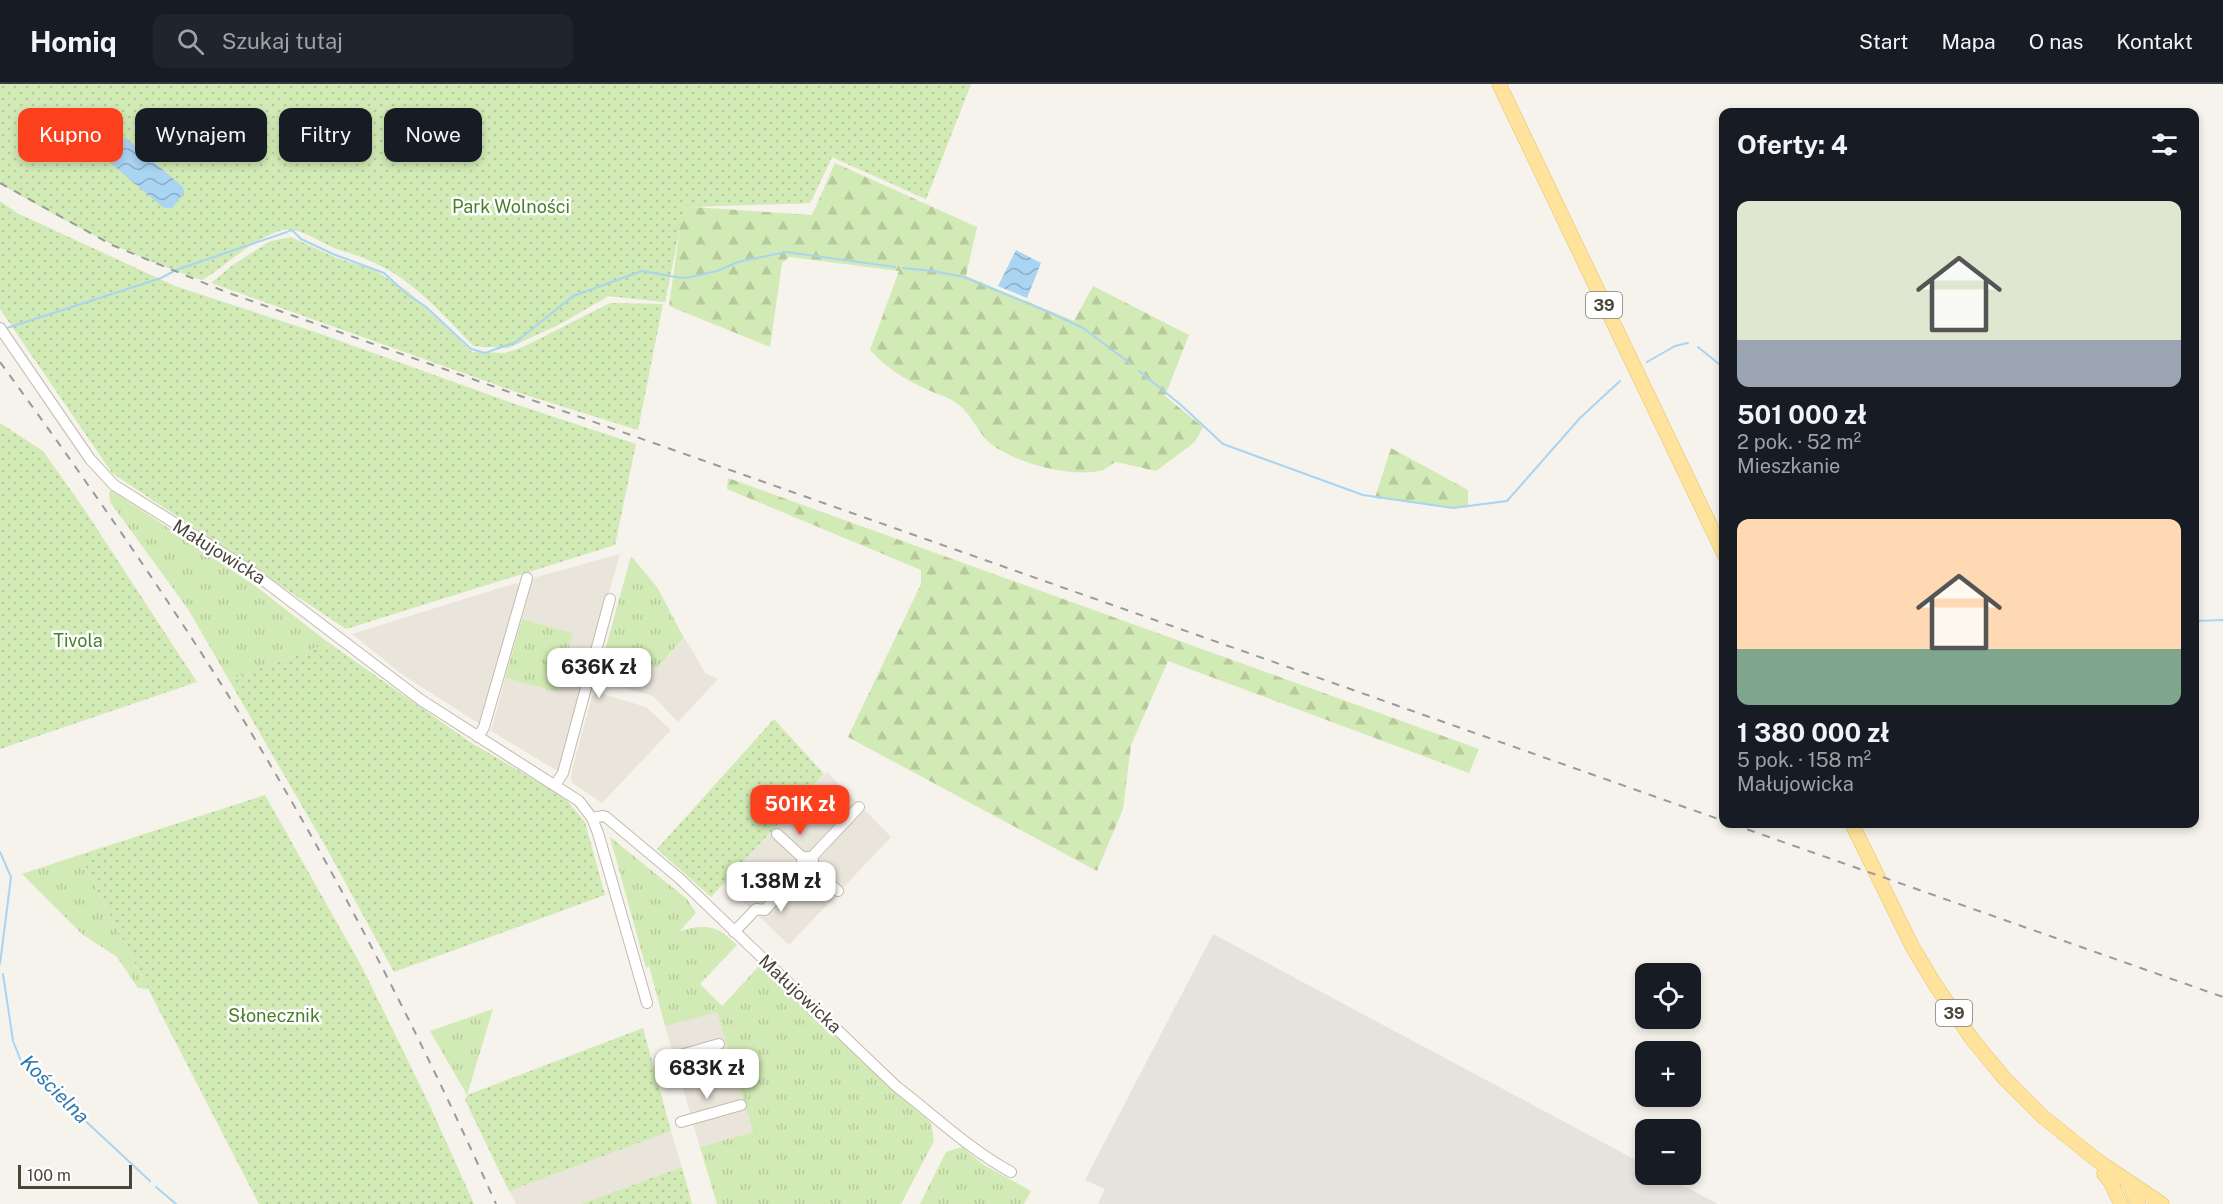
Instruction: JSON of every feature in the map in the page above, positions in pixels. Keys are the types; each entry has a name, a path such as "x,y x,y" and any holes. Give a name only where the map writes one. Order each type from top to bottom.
{"main road":[{"name":"39","path":"1499,84 1719,544"},
{"name":"39","path":"1854,828 1912,946 1972,1039 2042,1116 2076,1145 2153,1202"},
{"name":"39","path":"2042,1116 2049,1128 2104,1174 2113,1187 2129,1202"},
{"path":"2129,1182 2129,1202 2153,1202"}],"street":[{"name":"Małujowicka","path":"0,328 90,459 114,485 251,571 421,700 579,801 592,818 610,872 647,1003"},
{"path":"478,737 484,727 527,578"},
{"path":"555,784 563,773 567,761 610,599"},
{"path":"734,932 756,909 765,910 859,807"},
{"name":"Małujowicka","path":"592,818 603,816 627,834 679,878 897,1087 936,1117 959,1139 984,1157 1011,1172"},
{"path":"777,834 838,891"},
{"path":"663,1060 719,1044"},
{"path":"681,1122 741,1104"}],"shaded area":[{"path":"620,554 559,772 491,731 505,678 557,692 572,633 522,619 533,578"},
{"path":"516,583 519,586 481,725 403,675 352,634"},
{"path":"685,638 705,673 718,679 678,722 653,696 602,682 598,675 604,654 657,668"},
{"path":"599,693 646,707 671,730 602,803 572,783 571,774 592,696"},
{"path":"827,772 891,837 789,945 724,883"},
{"path":"1213,934 1635,1160 1635,1185 1682,1185 1718,1204 1098,1204 1105,1189 1085,1180"},
{"path":"717,1011 753,1132 700,1147 665,1026"},
{"path":"671,1131 682,1167 581,1204 516,1204 509,1191"}],"green space":[{"name":"Park Wolności","path":"0,84 971,84 926,199 832,157 810,203 693,207 812,215 835,163 977,227 966,276 1074,321 1093,286 1189,335 1165,396 1203,427 1195,442 1156,471 1116,462 1100,471 1074,472 1043,467 1001,451 982,435 964,409 955,402 903,377 889,368 870,350 899,271 789,257 782,263 770,347 669,306 680,227 665,302 608,296 562,323 508,348 474,346 415,288 388,269 299,231 279,231 259,240 202,280 98,237 0,183"},
{"name":"Park Wolności","path":"0,84 971,84 926,199 832,157 810,203 684,206 665,302 608,296 562,323 508,348 474,346 415,288 388,269 299,231 279,231 259,240 202,280 124,249 48,211 0,183"},
{"path":"0,201 17,213 175,286 318,333 512,403 636,444 615,545 346,629 112,473 0,309"},
{"path":"291,237 337,258 374,270 408,291 472,352 505,353 523,347 610,303 663,304 638,430 516,392 211,283 234,264 271,241"},
{"name":"Tivola","path":"0,423 43,451 84,509 197,682 0,749"},
{"path":"1391,448 1468,490 1468,506 1454,508 1375,498"},
{"path":"728,478 1479,749 1469,773 1168,661 1131,745 1123,809 1097,871 848,737 921,584 921,570 727,489"},
{"path":"111,490 254,585 329,643 229,680 188,609 110,502"},
{"path":"631,556 657,587 684,638 657,668 604,654"},
{"path":"522,619 573,633 557,692 505,678"},
{"path":"329,643 470,742 564,797 585,822 605,895 394,972 327,849 229,680"},
{"path":"774,719 824,774 711,897 657,849"},
{"name":"Słonecznik","path":"265,795 363,969 431,1108 474,1204 259,1204 79,855"},
{"path":"610,837 687,899 696,913 680,931 698,927 711,928 723,933 737,945 700,984 722,1006 760,965 931,1123 934,1141 901,1204 717,1204 700,1147 753,1132 717,1012 665,1026 649,966 646,968"},
{"path":"79,855 148,989 138,988 117,957 82,934 22,874"},
{"path":"493,1009 467,1095 430,1031"},
{"path":"643,1028 671,1131 509,1191 465,1100 467,1095"},
{"path":"962,1147 984,1165 1031,1191 1024,1204 920,1204 946,1152"},
{"path":"682,1167 692,1204 581,1204"}],"water":[{"path":"123,138 135,146 135,162 154,162 183,187 184,193 172,208 164,208 109,162 123,162"},
{"path":"1016,250 1041,263 1027,298 998,286"}],"waterway":[{"path":"289,231 292,230 301,239 333,254 384,273 408,295 425,306 471,349 485,353 516,342 573,296 642,271 682,278 691,277 717,271 738,262 786,252 895,267"},
{"path":"7,328 161,278 176,270 287,232"},
{"path":"903,268 964,277 1051,313 1083,328 1131,364"},
{"path":"1647,362 1675,346 1688,343"},
{"path":"1698,347 1719,364"},
{"path":"1139,371 1181,405 1223,444 1363,495 1453,508 1507,501 1580,418 1620,381"},
{"path":"2199,621 2223,620"},
{"name":"Kościelna","path":"0,852 11,877 0,964"},
{"name":"Kościelna","path":"3,974 13,1041 21,1061 150,1181"},
{"name":"Kościelna","path":"156,1187 176,1204"}],"railway":[{"path":"0,183 112,245 226,292 1719,819"},
{"path":"0,362 149,573 270,764 373,949 496,1204"},
{"path":"1743,828 2223,997"}]}
